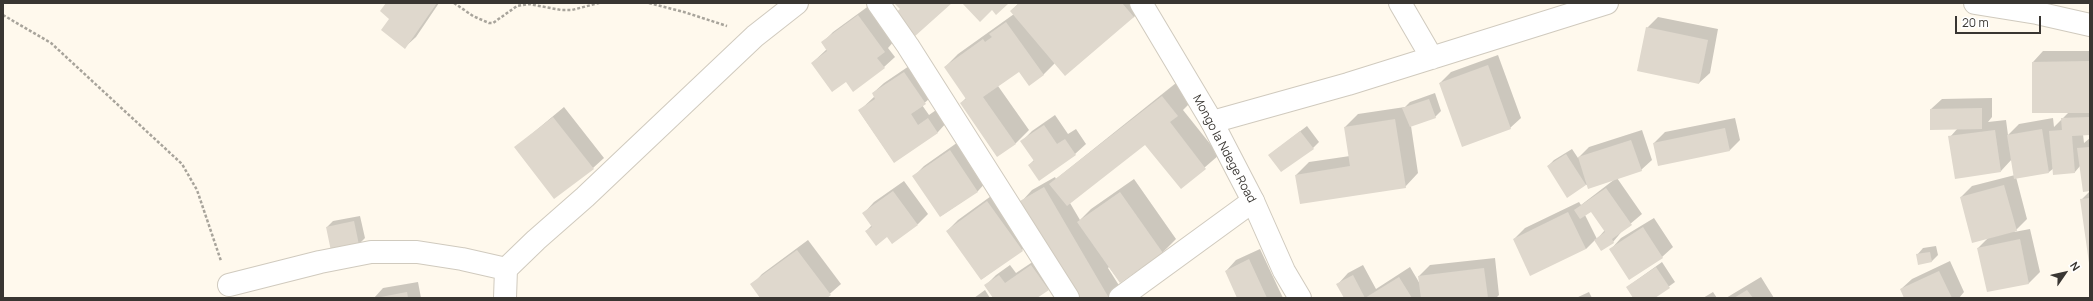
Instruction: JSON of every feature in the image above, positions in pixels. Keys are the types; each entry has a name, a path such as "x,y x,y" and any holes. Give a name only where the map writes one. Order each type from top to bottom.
{"street":[{"path":"504,298 506,269 536,240 585,197 755,36 797,3"},
{"path":"878,3 908,46 1068,298"},
{"name":"Mongo la Ndege Road","path":"1141,3 1212,122 1252,201 1284,271 1300,298"},
{"path":"1400,3 1432,58"},
{"path":"1212,122 1432,58 1544,21 1607,3"},
{"path":"1975,3 2037,13 2090,26"},
{"path":"1120,298 1252,201"},
{"path":"229,285 320,262 371,252 418,252 462,259 506,269"}],"path":[{"path":"454,3 473,16 489,23 493,23 516,6 529,4 561,10 572,10 599,3"},
{"path":"648,3 684,12 755,36"},
{"path":"3,15 51,43 182,164 197,190 229,285"}],"building":[{"path":"386,3 437,3 405,49 381,30 389,19 380,11"},
{"path":"894,3 952,3 914,37 894,14 900,9"},
{"path":"962,3 1008,4 996,15 992,10 980,22"},
{"path":"1019,3 1122,3 1134,17 1065,76 1010,11"},
{"path":"858,15 885,52 877,58 885,68 853,92 846,82 832,92 811,63 827,51 821,42"},
{"path":"1006,22 1044,75 1029,86 1019,72 983,97 1016,144 997,157 960,103 966,99 944,67 983,39 985,42 992,37 989,34"},
{"path":"1646,27 1708,40 1699,84 1637,71"},
{"path":"2089,61 2090,113 2032,113 2032,62"},
{"path":"1488,65 1511,129 1462,147 1439,83"},
{"path":"904,72 926,104 911,114 918,125 928,118 938,133 894,163 858,110 875,99 872,93"},
{"path":"1162,96 1178,116 1170,122 1206,169 1181,189 1145,145 1067,206 1049,184"},
{"path":"1429,99 1436,118 1410,127 1402,108"},
{"path":"1982,108 1982,129 1930,130 1930,109"},
{"path":"553,117 594,169 554,199 514,147"},
{"path":"2090,117 2090,135 2072,136 2075,173 2053,175 2049,131 2062,130 2061,118"},
{"path":"1395,119 1406,188 1300,204 1295,175 1350,166 1344,127"},
{"path":"1044,125 1057,144 1065,139 1076,155 1039,181 1028,165 1034,161 1020,141"},
{"path":"1725,128 1730,151 1658,166 1653,143"},
{"path":"2042,129 2049,173 2014,179 2007,135"},
{"path":"1995,130 2001,172 1955,179 1948,136"},
{"path":"1300,131 1314,149 1281,172 1268,155"},
{"path":"1631,140 1642,171 1588,189 1578,157"},
{"path":"2090,147 2090,191 2083,192 2077,148"},
{"path":"950,150 978,192 940,217 912,176"},
{"path":"1566,154 1586,185 1567,198 1547,166"},
{"path":"2004,185 2017,231 1972,243 1960,197"},
{"path":"1044,187 1109,298 1077,298 1020,201"},
{"path":"1606,188 1632,225 1612,239 1614,243 1601,251 1594,240 1605,232 1591,212 1580,219 1574,210"},
{"path":"893,191 918,225 892,244 887,237 876,246 865,231 872,227 862,213"},
{"path":"1120,192 1163,253 1120,283 1077,222"},
{"path":"2090,198 2090,262 2089,263 2080,199"},
{"path":"987,201 1023,251 981,280 946,231"},
{"path":"1568,212 1586,249 1530,276 1513,239"},
{"path":"354,221 359,245 331,251 326,227"},
{"path":"1643,227 1663,258 1629,280 1609,249"},
{"path":"2020,239 2029,284 1987,292 1977,248"},
{"path":"797,250 831,295 827,298 760,298 750,284"},
{"path":"1930,252 1932,262 1918,265 1916,254"},
{"path":"1249,259 1267,298 1237,298 1225,271"},
{"path":"1031,265 1049,290 1037,298 993,298 984,285 999,275 1005,283"},
{"path":"1656,267 1670,288 1655,298 1633,298 1626,287"},
{"path":"1484,268 1488,298 1421,298 1418,276"},
{"path":"1939,271 1952,298 1904,298 1900,289"},
{"path":"1353,275 1365,298 1344,298 1336,284"},
{"path":"1399,277 1412,298 1365,298"},
{"path":"1747,290 1753,298 1734,298"},
{"path":"407,292 408,298 381,298 381,297"}]}
